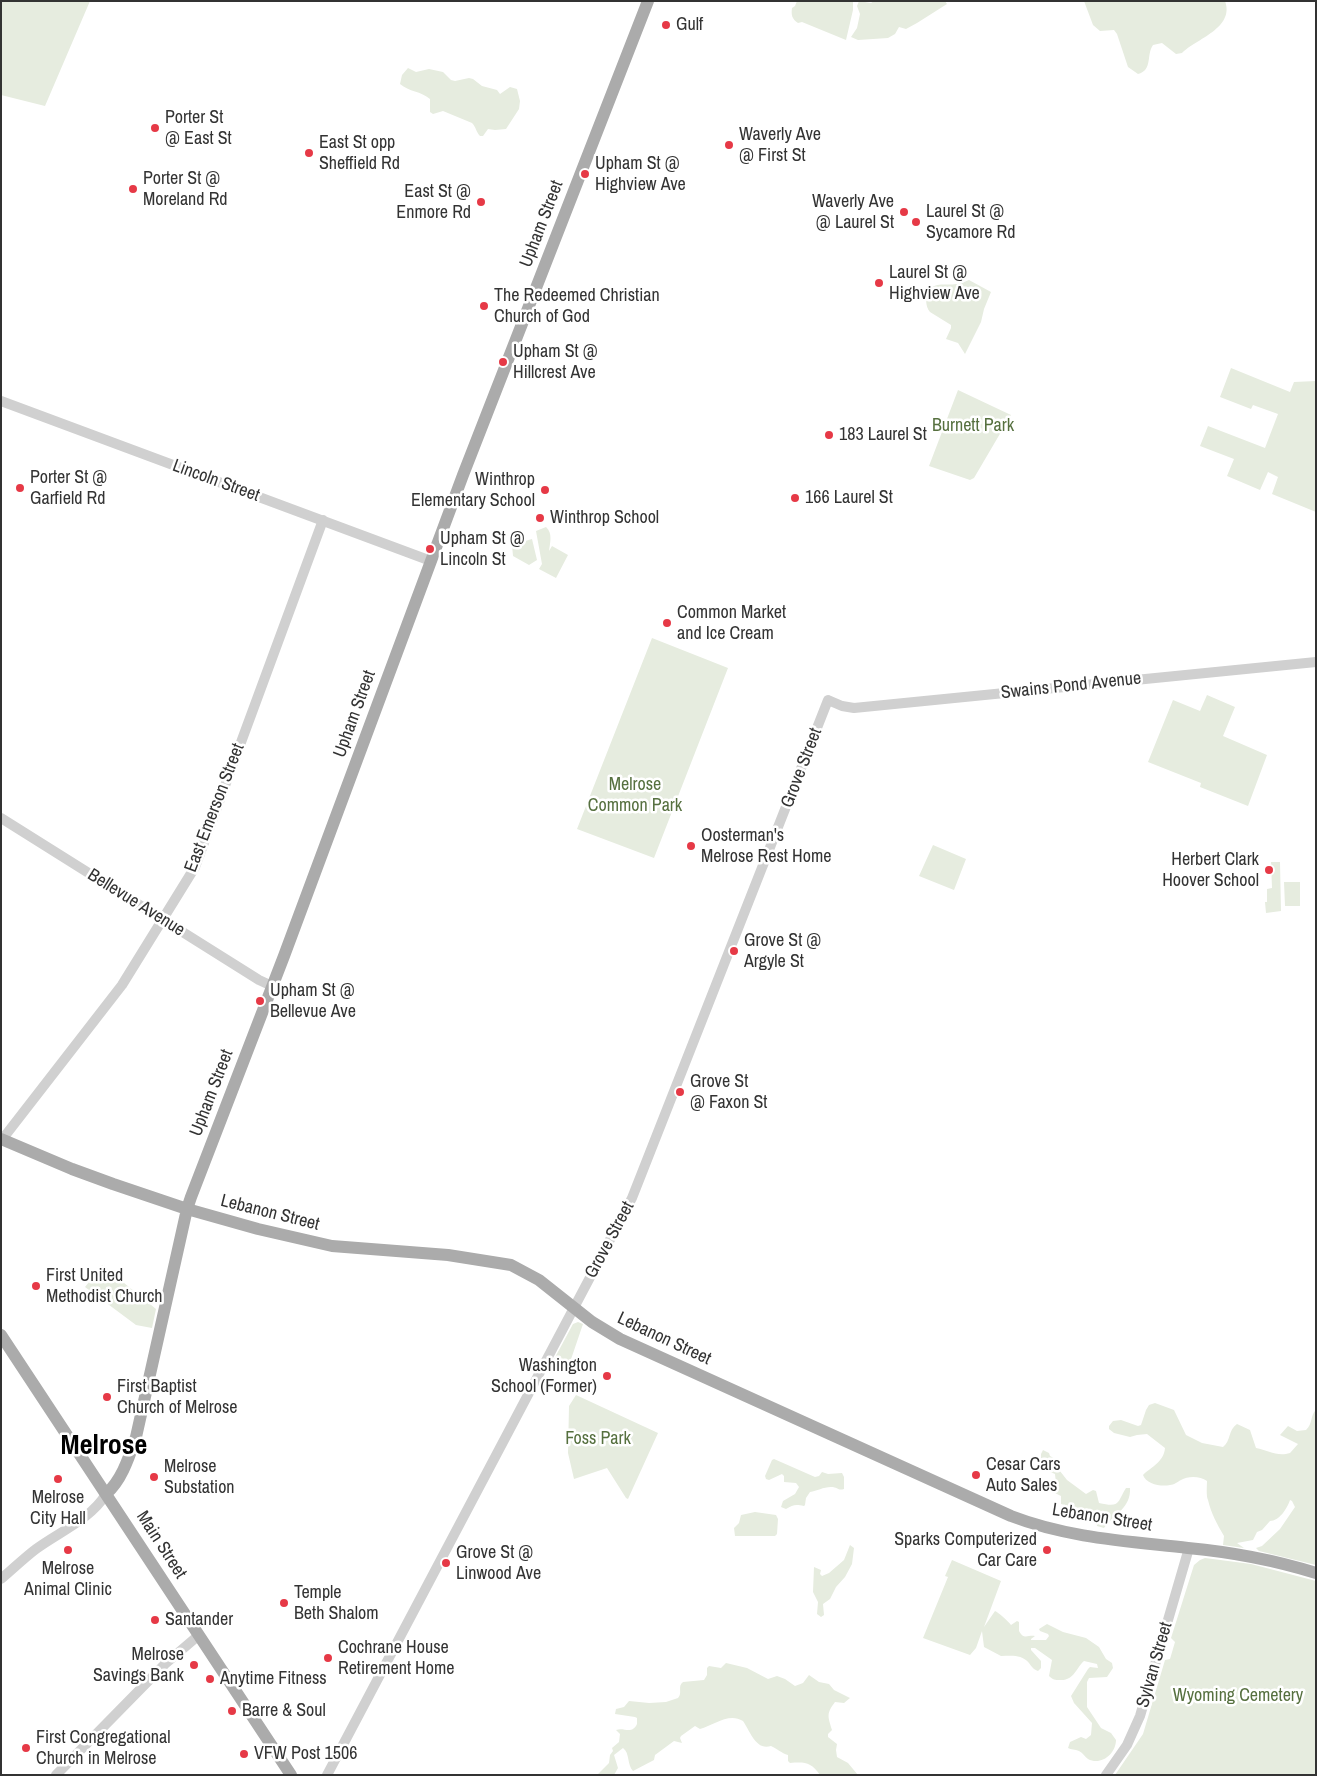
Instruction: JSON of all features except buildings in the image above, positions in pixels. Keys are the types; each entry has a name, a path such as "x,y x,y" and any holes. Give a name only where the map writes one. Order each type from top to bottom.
{"main road":[{"name":"Upham Street","path":"106,1494 117,1481 131,1451 140,1422 187,1209 466,467 648,1"},
{"name":"Lebanon Street","path":"2,1140 72,1169 187,1209 240,1224 332,1246 448,1255 508,1264 521,1269 539,1280 608,1332 636,1347 1011,1516 1040,1526 1072,1534 1247,1556 1316,1573"},
{"name":"Main Street","path":"1,1335 290,1775"}],"street":[{"name":"Lincoln Street","path":"1,401 431,561"},
{"name":"East Emerson Street","path":"2,1140 122,985 198,860 323,520"},
{"name":"Swains Pond Avenue","path":"828,700 842,706 854,708 1316,662"},
{"name":"Grove Street","path":"325,1775 508,1435 632,1198 828,700"},
{"name":"Bellevue Avenue","path":"1,818 259,980 272,986"},
{"path":"1,1579 36,1549 100,1504 106,1494"},
{"name":"Sylvan Street","path":"1106,1775 1127,1745 1140,1716 1189,1548"},
{"path":"56,1775 165,1664 199,1635"}],"green space":[{"path":"1,1 90,1 45,106 1,95"},
{"path":"797,1 853,1 853,10 846,40 802,22 798,23 792,17 792,8"},
{"path":"859,1 871,3 874,1 945,1 947,4 906,29 899,27 895,34 888,38 858,40 851,37 857,28 860,14 857,6"},
{"path":"1084,1 1225,1 1227,10 1219,26 1182,53 1176,54 1162,43 1153,45 1146,69 1138,74 1128,67 1114,30 1100,31 1093,25"},
{"path":"408,68 416,72 429,69 443,72 451,80 455,81 473,79 482,86 497,90 500,94 510,87 517,89 520,101 519,109 506,129 488,129 483,136 480,136 472,123 443,111 433,114 430,112 430,99 400,84 402,75"},
{"path":"969,280 991,292 981,322 965,354 958,343 946,339 951,325 930,312 926,299 927,291 934,286 959,284"},
{"path":"1231,368 1290,392 1294,382 1316,381 1316,512 1272,494 1278,477 1268,472 1260,490 1227,476 1234,459 1200,446 1208,426 1265,448 1278,414 1253,405 1251,409 1220,397"},
{"name":"Burnett Park","path":"958,390 1011,415 974,478 970,480 929,466"},
{"path":"546,527 550,535 549,551 552,546 568,555 556,578 539,569 542,564 536,531"},
{"path":"532,539 537,560 529,565 513,556 512,545"},
{"name":"Melrose Common Park","path":"652,638 728,668 654,858 577,829"},
{"path":"1207,695 1235,707 1223,736 1267,755 1248,806 1200,787 1201,783 1148,762 1173,700 1200,711"},
{"path":"933,845 966,859 954,890 919,876"},
{"path":"1271,862 1280,862 1281,911 1266,913 1267,889 1272,888"},
{"path":"1284,882 1300,882 1300,906 1285,906"},
{"path":"102,1265 156,1309 152,1328 136,1325 85,1287"},
{"path":"578,1322 583,1324 567,1371 552,1363 573,1324"},
{"name":"Foss Park","path":"576,1395 658,1433 628,1499 607,1468 574,1479 568,1453 569,1406"},
{"path":"1155,1403 1174,1410 1186,1435 1202,1443 1223,1447 1226,1445 1232,1429 1237,1424 1250,1430 1256,1448 1281,1454 1290,1453 1298,1444 1280,1435 1288,1426 1297,1431 1306,1430 1316,1410 1316,1565 1259,1551 1256,1548 1262,1546 1280,1529 1295,1507 1290,1500 1285,1511 1257,1532 1253,1540 1237,1543 1244,1548 1223,1545 1224,1536 1207,1498 1207,1481 1198,1477 1190,1477 1162,1486 1147,1481 1143,1475 1160,1461 1165,1448 1147,1434 1130,1437 1114,1433 1109,1429 1109,1426 1113,1421 1121,1420 1138,1426 1141,1425 1149,1405"},
{"path":"1043,1450 1057,1460 1056,1466 1067,1480 1086,1494 1093,1490 1096,1491 1099,1503 1115,1504 1126,1488 1130,1488 1128,1501 1122,1510 1104,1528 1097,1526 1093,1511 1061,1504 1061,1496 1053,1492 1056,1484 1055,1474 1046,1470 1046,1463 1041,1458"},
{"path":"774,1459 815,1477 819,1476 822,1472 828,1474 842,1473 844,1489 823,1488 810,1492 804,1506 794,1505 786,1509 781,1507 783,1501 795,1494 799,1487 796,1483 784,1482 782,1474 769,1480 766,1479 765,1476"},
{"path":"755,1512 776,1515 778,1519 777,1534 775,1536 735,1536 734,1528 739,1523 741,1515"},
{"path":"850,1545 854,1548 852,1564 830,1599 823,1604 824,1615 821,1617 817,1614 818,1602 813,1592 814,1567 821,1570 820,1574 822,1576 829,1573 844,1560"},
{"name":"Wyoming Cemetery","path":"1205,1558 1251,1564 1316,1581 1316,1775 1115,1775 1143,1734 1165,1660 1170,1659 1175,1642 1171,1638 1194,1565"},
{"path":"952,1560 1001,1581 984,1627 995,1611 1011,1625 1017,1621 1019,1622 1019,1631 1022,1635 1035,1636 1031,1640 1046,1640 1049,1636 1048,1634 1039,1629 1047,1624 1063,1632 1086,1638 1099,1647 1106,1659 1112,1663 1113,1668 1107,1677 1089,1678 1087,1682 1087,1707 1101,1728 1111,1733 1116,1740 1111,1754 1103,1760 1093,1761 1079,1751 1068,1748 1070,1742 1081,1737 1086,1739 1091,1735 1092,1723 1074,1703 1071,1696 1088,1669 1090,1667 1098,1668 1097,1664 1084,1661 1069,1678 1055,1680 1049,1676 1052,1660 1035,1648 1031,1648 1031,1650 1041,1661 1041,1668 1038,1671 1023,1658 1001,1656 984,1647 982,1631 976,1648 970,1655 923,1638 948,1577 945,1576"},
{"path":"726,1663 747,1668 768,1679 777,1676 795,1686 803,1683 809,1675 819,1682 829,1684 834,1690 850,1698 844,1703 835,1702 830,1709 829,1718 832,1730 828,1737 837,1744 837,1757 848,1763 858,1775 820,1775 811,1765 790,1763 788,1755 771,1746 761,1746 754,1739 743,1721 732,1718 700,1729 695,1726 681,1736 682,1743 674,1741 655,1755 654,1760 633,1771 627,1753 623,1748 614,1755 618,1768 614,1775 597,1775 609,1763 610,1755 613,1751 612,1748 619,1742 620,1734 616,1730 630,1730 637,1724 637,1718 615,1714 616,1709 624,1707 629,1701 666,1702 678,1698 680,1685 683,1682 704,1680 709,1666 721,1668"}],"place":[{"name":"Gulf","path":"666,25"},
{"name":"Porter St @ East St","path":"155,128"},
{"name":"Waverly Ave @ First St","path":"729,145"},
{"name":"East St opp Sheffield Rd","path":"309,153"},
{"name":"Upham St @ Highview Ave","path":"585,174"},
{"name":"Porter St @ Moreland Rd","path":"133,189"},
{"name":"East St @ Enmore Rd","path":"481,202"},
{"name":"Waverly Ave @ Laurel St","path":"904,212"},
{"name":"Laurel St @ Sycamore Rd","path":"916,222"},
{"name":"Laurel St @ Highview Ave","path":"879,283"},
{"name":"The Redeemed Christian Church of God","path":"484,306"},
{"name":"Upham St @ Hillcrest Ave","path":"503,362"},
{"name":"183 Laurel St","path":"829,435"},
{"name":"Porter St @ Garfield Rd","path":"20,488"},
{"name":"Winthrop Elementary School","path":"545,490"},
{"name":"166 Laurel St","path":"795,498"},
{"name":"Winthrop School","path":"540,518"},
{"name":"Upham St @ Lincoln St","path":"430,549"},
{"name":"Common Market and Ice Cream","path":"667,623"},
{"name":"Oosterman's Melrose Rest Home","path":"691,846"},
{"name":"Herbert Clark Hoover School","path":"1269,870"},
{"name":"Grove St @ Argyle St","path":"734,951"},
{"name":"Upham St @ Bellevue Ave","path":"260,1001"},
{"name":"Grove St @ Faxon St","path":"680,1092"},
{"name":"First United Methodist Church","path":"36,1286"},
{"name":"Washington School (Former)","path":"607,1376"},
{"name":"First Baptist Church of Melrose","path":"107,1397"},
{"name":"Cesar Cars Auto Sales","path":"976,1475"},
{"name":"Melrose Substation","path":"154,1477"},
{"name":"Melrose City Hall","path":"58,1479"},
{"name":"Melrose Animal Clinic","path":"68,1550"},
{"name":"Sparks Computerized Car Care","path":"1047,1550"},
{"name":"Grove St @ Linwood Ave","path":"446,1563"},
{"name":"Temple Beth Shalom","path":"284,1603"},
{"name":"Santander","path":"155,1620"},
{"name":"Cochrane House Retirement Home","path":"328,1658"},
{"name":"Melrose Savings Bank","path":"194,1665"},
{"name":"Anytime Fitness","path":"210,1679"},
{"name":"Barre & Soul","path":"232,1711"},
{"name":"First Congregational Church in Melrose","path":"26,1748"},
{"name":"VFW Post 1506","path":"244,1754"}],"district":[{"name":"Melrose","path":"104,1446"}]}
